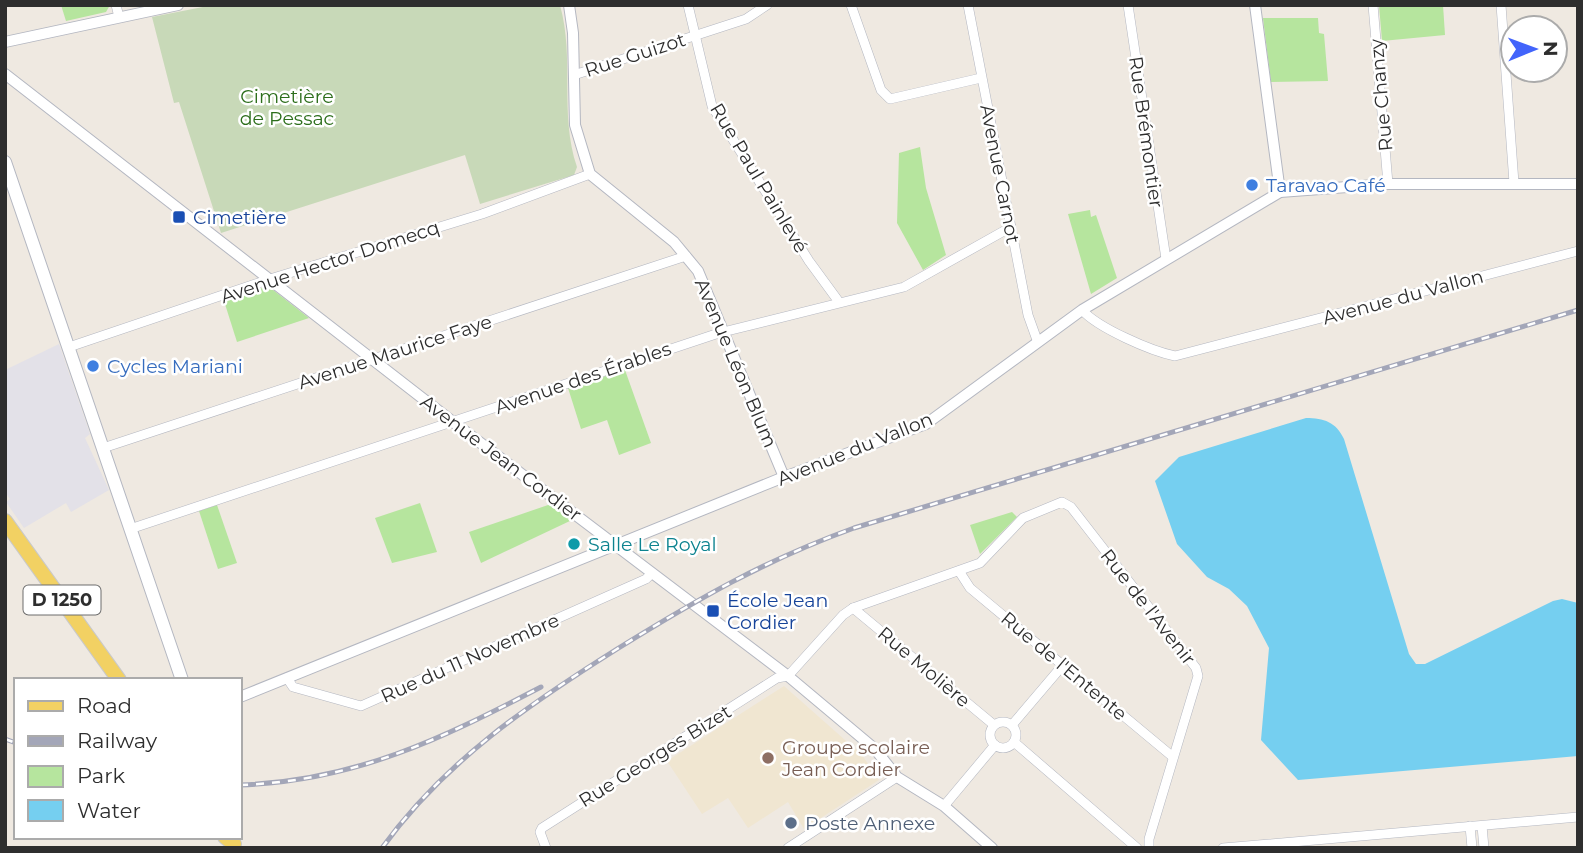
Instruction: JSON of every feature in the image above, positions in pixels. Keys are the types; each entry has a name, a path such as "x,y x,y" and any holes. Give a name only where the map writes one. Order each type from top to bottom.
{"main road":[{"path":"5,162 181,678"},
{"name":"D 1250","path":"5,521 119,678"}],"street":[{"path":"5,42 118,11 178,5"},
{"path":"569,5 576,136 590,174"},
{"name":"Rue Paul Painlevé","path":"688,5 712,106 809,261 839,302"},
{"name":"Rue Guizot","path":"574,75 746,19 767,5"},
{"path":"850,5 881,90 890,99 981,78"},
{"name":"Avenue Carnot","path":"968,5 1028,315 1037,340"},
{"name":"Rue Brémontier","path":"1128,5 1166,259"},
{"path":"1255,5 1280,192"},
{"name":"Rue Chanzy","path":"1373,5 1388,184"},
{"path":"1501,5 1514,183"},
{"name":"Avenue Jean Cordier","path":"5,74 453,422 788,676 875,749 897,777 944,806 992,848"},
{"name":"Avenue Hector Domecq","path":"69,347 270,279 482,214 590,174"},
{"name":"Avenue Léon Blum","path":"590,174 674,242 698,271 784,477"},
{"path":"1082,310 1280,192 1388,184 1578,184"},
{"name":"Avenue des Érables","path":"131,529 724,331 904,287 1011,227"},
{"name":"Avenue du Vallon","path":"242,696 784,477 926,424 963,399 1037,340 1082,310 1093,320 1162,353 1175,356 1578,251"},
{"name":"Avenue Maurice Faye","path":"103,448 686,256"},
{"name":"Rue de l'Avenir","path":"959,571 980,563 1023,518 1062,502 1070,507 1196,668 1198,676 1149,839 1144,847"},
{"path":"788,676 843,615 853,608 959,571"},
{"name":"Rue de l'Entente","path":"959,571 970,588 1173,757"},
{"name":"Rue du 11 Novembre","path":"287,678 293,687 360,706 646,579 652,573"},
{"name":"Rue Molière","path":"853,608 994,725"},
{"path":"1012,725 1063,665"},
{"name":"Rue Georges Bizet","path":"546,848 540,832 542,828 777,678 788,676"},
{"path":"1005,722 1012,725 1016,733 1014,742 1007,747 995,745 990,737 994,725 1005,722"},
{"path":"1014,742 1144,847"},
{"path":"944,806 995,745"},
{"path":"788,848 897,777"},
{"path":"1223,848 1578,817"},
{"path":"1482,825 1484,848"},
{"path":"1470,826 1472,848"}],"shaded area":[{"path":"59,344 90,434 85,438 109,490 71,512 66,503 24,528 6,502 10,499 5,492 5,370"},
{"name":"Groupe scolaire Jean Cordier","path":"784,686 862,755 879,780 804,829 788,802 748,828 728,798 702,814 667,761"}],"green space":[{"path":"61,5 110,5 106,12 66,21"},
{"name":"Cimetière de Pessac","path":"213,5 560,5 566,45 569,126 577,167 574,175 480,204 465,155 221,233 179,102 174,103 152,17"},
{"path":"1379,5 1443,5 1445,35 1382,41"},
{"path":"1263,18 1318,18 1319,33 1324,34 1328,81 1271,82"},
{"path":"920,147 926,188 946,255 923,270 897,223 899,153"},
{"path":"1090,210 1091,217 1096,215 1117,278 1091,294 1068,214"},
{"path":"268,286 309,318 237,342 224,301"},
{"path":"625,370 651,443 619,455 607,420 581,429 568,388"},
{"path":"420,503 437,552 392,563 375,518"},
{"path":"551,504 572,520 481,563 469,532"},
{"path":"217,505 237,563 218,569 199,511"},
{"path":"1012,512 1017,517 980,554 970,525"}],"water":[{"path":"1306,418 1329,422 1344,439 1409,654 1416,664 1425,664 1553,601 1562,599 1578,603 1578,756 1298,780 1261,740 1269,648 1247,606 1229,589 1207,577 1177,544 1155,481 1179,457"}],"railway":[{"path":"382,848 433,788 520,714 584,670 675,614 790,554 854,528 1578,310"},
{"path":"242,785 282,782 321,775 396,754 468,724 541,687"},
{"path":"5,739 14,742"}],"place":[{"name":"Taravao Café","path":"1252,185"},
{"name":"Cimetière","path":"179,217"},
{"name":"Cycles Mariani","path":"93,366"},
{"name":"Salle Le Royal","path":"574,544"},
{"name":"École Jean Cordier","path":"713,611"},
{"name":"Groupe scolaire Jean Cordier","path":"768,758"},
{"name":"Poste Annexe","path":"791,823"}]}
